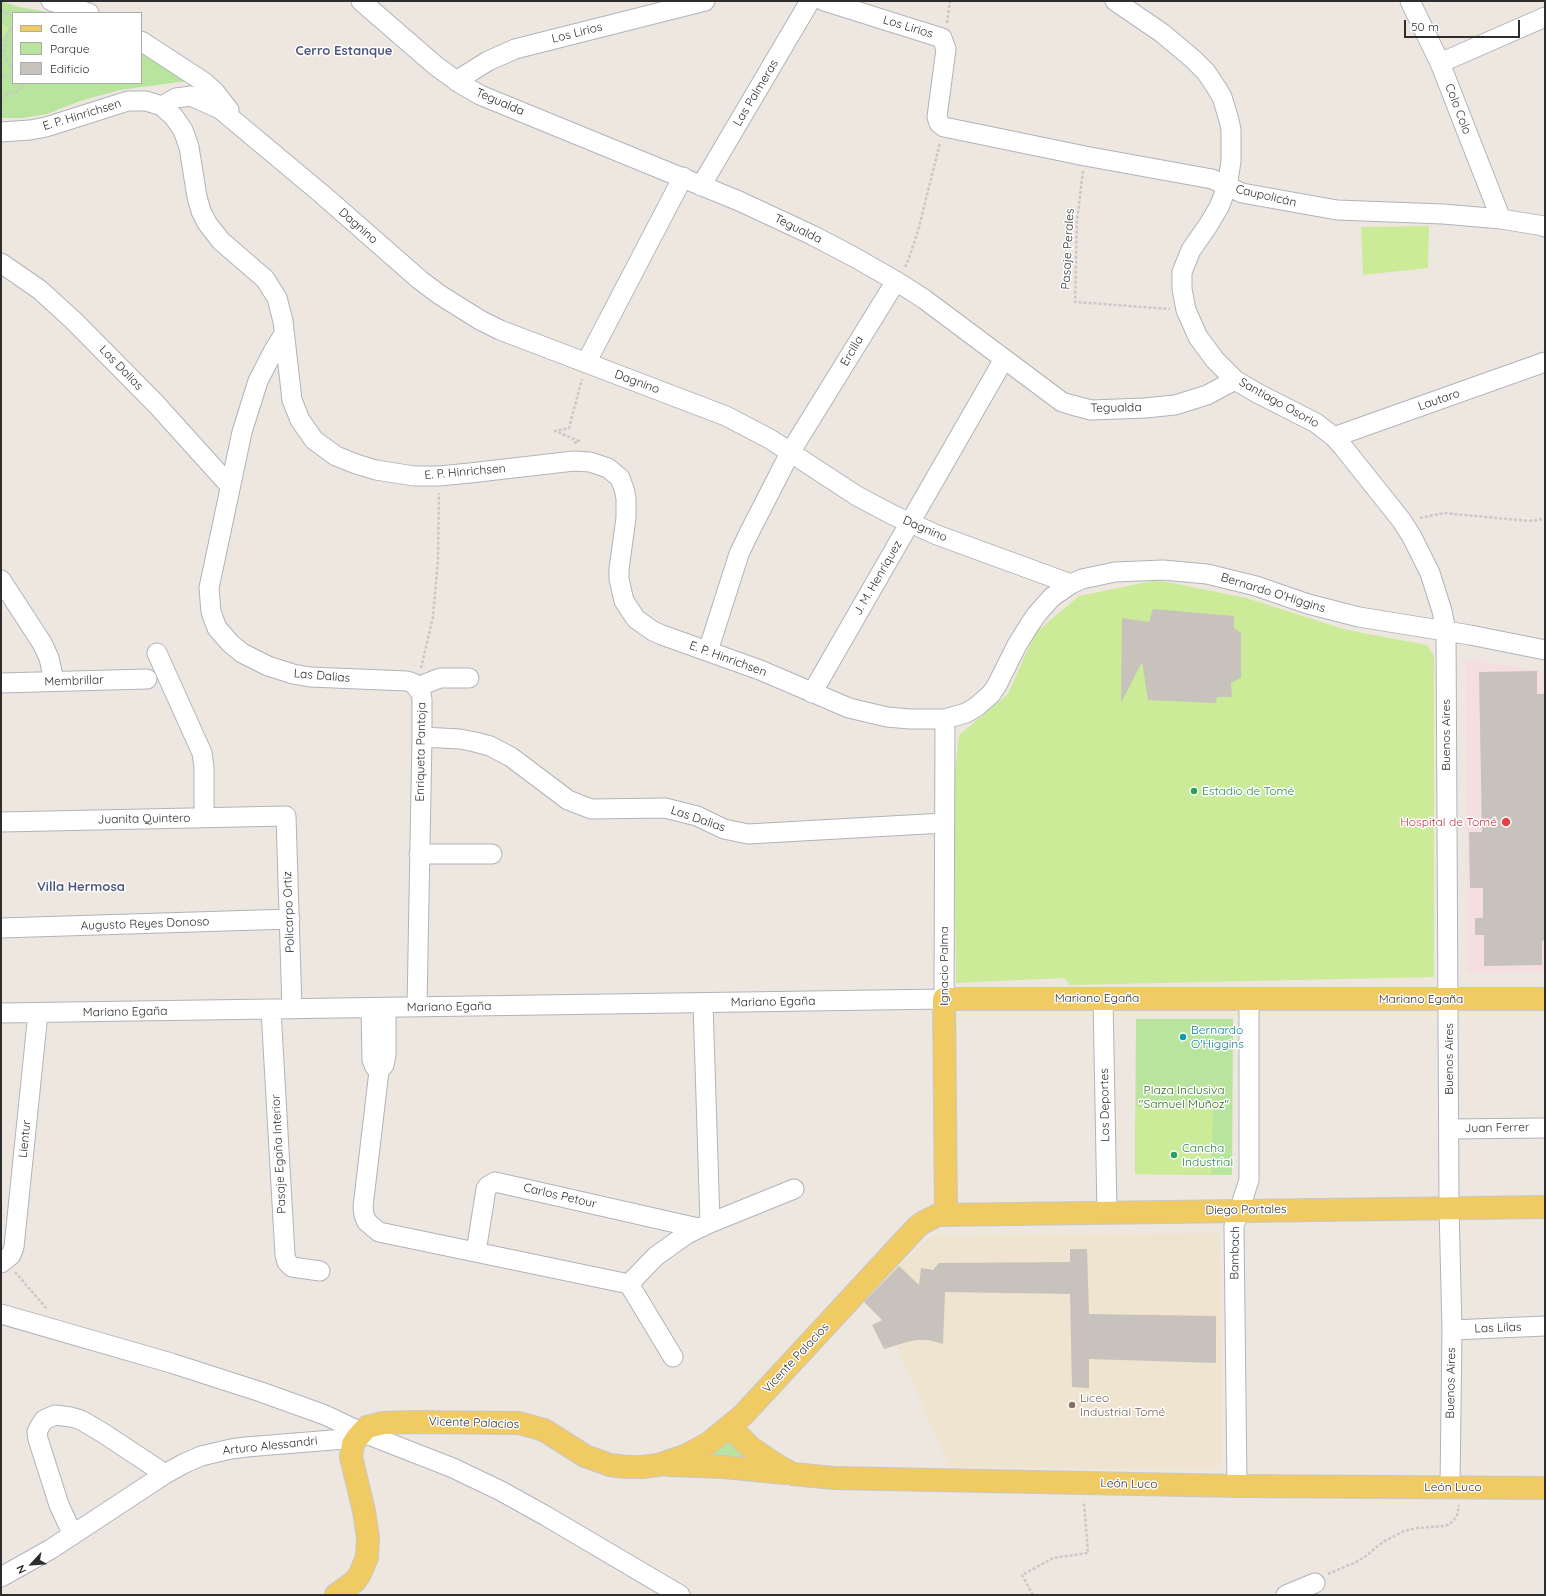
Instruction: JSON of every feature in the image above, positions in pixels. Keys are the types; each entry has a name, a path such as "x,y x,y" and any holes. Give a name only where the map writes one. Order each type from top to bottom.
{"main road":[{"name":"Mariano Egaña","path":"944,999 1545,999"},
{"name":"Ignacio Palma","path":"944,999 946,1214"},
{"name":"Diego Portales","path":"946,1214 1545,1207"},
{"name":"Vicente Palacios","path":"359,1435 375,1424 398,1422 459,1421 519,1423 544,1430 579,1452 597,1461 626,1467 658,1465 685,1456 709,1443 743,1416 917,1227 931,1217 946,1214"},
{"name":"León Luco","path":"730,1427 751,1448 764,1458 793,1474 834,1478 1237,1486 1454,1495 1545,1488"},
{"path":"336,1595 360,1574 369,1548 366,1519 352,1457 352,1450 359,1435"},
{"path":"658,1465 724,1467 793,1474"}],"street":[{"path":"51,1 87,12"},
{"name":"Tegualda","path":"361,1 436,66 456,81 480,95 683,177 751,207 812,235 896,280 1062,402 1091,410 1145,408 1185,403 1207,395 1235,380"},
{"name":"Los Lirios","path":"456,81 488,60 516,49 705,1"},
{"name":"Las Palmeras","path":"701,186 810,1"},
{"name":"Los Lirios","path":"824,1 939,36 945,41 946,49 937,117 939,124 944,127"},
{"name":"Santiago Osorio","path":"1115,1 1178,45 1206,72 1216,87 1226,108 1231,130 1231,161 1227,187 1219,207 1191,250 1184,266 1181,282 1186,310 1198,337 1215,360 1235,380 1257,394 1307,417 1334,437 1402,521 1422,555 1439,598 1446,631"},
{"name":"Colo Colo","path":"1410,1 1440,63 1501,219"},
{"path":"1440,63 1545,16"},
{"name":"Dagnino","path":"142,42 204,82 224,102 239,123"},
{"name":"Dagnino","path":"162,106 176,98 191,96 220,109 239,123 402,265 460,309 500,330 726,416 770,439 874,506 909,523 950,540 1072,584"},
{"name":"E. P. Hinrichsen","path":"1,132 14,132 41,128 128,101 146,101 162,106 174,117 185,134 189,147 197,197 207,224 220,241 264,279 271,288 281,310 292,400 300,420 314,440 336,456 376,470 414,476 439,476 582,461 598,464 612,470 623,483 626,498 625,528 619,568 620,590 624,601 636,619 653,631 760,670 842,706 868,714 899,718 945,719"},
{"name":"Caupolicán","path":"944,127 1085,156 1212,179 1242,193 1337,210 1443,214 1501,219 1545,227"},
{"path":"586,363 683,177"},
{"name":"Las Dalias","path":"1,263 40,290 74,321 156,404 230,486"},
{"name":"Ercilla","path":"708,651 739,554 791,452 896,280"},
{"name":"Las Dalias","path":"284,334 264,368 253,394 242,432 211,580 209,596 210,612 223,636 230,643 256,661 293,674 328,678 407,681 417,687"},
{"name":"J. M. Henríquez","path":"812,693 1004,359"},
{"name":"Lautaro","path":"1334,437 1545,362"},
{"name":"Bernardo O'Higgins","path":"945,719 966,713 976,707 991,694 1017,645 1036,614 1052,597 1072,584 1094,576 1115,572 1163,570 1207,574 1256,586 1336,612 1545,650"},
{"path":"1,580 42,643 49,658 54,682"},
{"name":"Buenos Aires","path":"1446,631 1449,1207 1454,1495"},
{"path":"157,653 202,753 204,766 204,817"},
{"path":"417,687 440,678 469,678"},
{"name":"Membrillar","path":"1,683 147,679"},
{"name":"Enriqueta Pantoja","path":"417,687 422,700 417,1007"},
{"name":"Ignacio Palma","path":"944,999 945,719"},
{"name":"Las Dalias","path":"422,737 460,739 490,746 512,757 568,800 591,808 665,808 697,816 724,829 748,834 944,823"},
{"name":"Juanita Quintero","path":"1,822 286,816"},
{"name":"Policarpo Ortiz","path":"286,816 292,1009"},
{"path":"420,854 492,854"},
{"name":"Augusto Reyes Donoso","path":"1,928 290,920"},
{"name":"Los Deportes","path":"1103,998 1107,1212"},
{"name":"Bambach","path":"1237,1486 1234,1226 1249,1180 1249,998"},
{"name":"Mariano Egaña","path":"1,1014 944,999"},
{"path":"703,1003 704,1225"},
{"path":"379,1008 386,1055 384,1065 379,1071 363,1207 367,1222 379,1232 629,1284 673,1357"},
{"name":"Pasaje Egaña Interior","path":"271,1010 285,1255 287,1262 292,1267 320,1271"},
{"name":"Lientur","path":"3,1262 11,1255 14,1247 38,1013"},
{"name":"Juan Ferrer","path":"1449,1129 1545,1128"},
{"name":"Carlos Petour","path":"476,1252 486,1189 495,1182 704,1225"},
{"path":"629,1284 656,1256 671,1244 704,1225 794,1189"},
{"path":"1,1314 171,1363 261,1392 325,1415 359,1435 453,1468 501,1491 680,1595"},
{"name":"Las Lilas","path":"1452,1330 1545,1326"},
{"path":"73,1535 59,1505 38,1439 37,1432 44,1420 56,1415 81,1420 104,1433 165,1474"},
{"name":"Arturo Alessandri","path":"1,1577 73,1535 165,1474 202,1456 231,1449 359,1435"},
{"path":"1286,1595 1315,1583"}],"path":[{"path":"1,10 12,16"},
{"path":"12,28 7,35 4,52 12,68"},
{"path":"1,78 12,75"},
{"path":"1,97 17,91 25,84"},
{"path":"896,280 908,262 944,127"},
{"name":"Pasaje Perales","path":"1085,156 1077,221 1074,302 1186,310"},
{"path":"573,443 579,441 555,431 569,428 586,363"},
{"name":"Enriqueta Pantoja","path":"417,687 433,617 438,559 439,476"},
{"path":"1402,521 1444,513 1529,521 1545,519"},
{"path":"3,1262 48,1309"},
{"path":"1033,1595 1022,1575 1052,1558 1088,1553 1083,1483"},
{"path":"1315,1583 1329,1573 1366,1556 1392,1536 1404,1531 1418,1528 1445,1526 1450,1524 1457,1516 1454,1495"}],"shaded area":[{"name":"Hospital de Tomé","path":"1466,659 1545,672 1545,972 1468,973"},
{"name":"Liceo Industrial Tomé","path":"1220,1233 1222,1462 1215,1470 949,1467 890,1330 882,1319 864,1302 924,1241 936,1235"}],"green space":[{"path":"1,1 19,7 48,12 12,12 12,84 142,84 142,50 187,81 120,90 80,101 47,114 22,118 1,118"},
{"path":"1,23 9,28 1,41"},
{"path":"1429,226 1428,268 1363,275 1361,227"},
{"name":"Estadio de Tomé","path":"1157,580 1246,598 1347,630 1427,645 1434,656 1434,977 1070,985 1064,978 956,983 954,817 955,770 959,735 1008,694 1035,633 1079,596"},
{"name":"Plaza Inclusiva \"Samuel Muñoz\"","path":"1136,1019 1233,1019 1232,1175 1135,1174"},
{"path":"1136,1107 1213,1108 1211,1175 1135,1174"},
{"path":"729,1442 753,1465 700,1462"}],"building":[{"path":"1153,609 1234,616 1234,628 1241,633 1241,678 1231,683 1232,697 1217,697 1216,703 1148,700 1142,662 1121,703 1122,618 1149,622"},
{"name":"Hospital de Tomé","path":"1537,671 1537,694 1545,694 1545,940 1542,941 1542,965 1484,966 1484,935 1475,935 1475,918 1483,918 1483,888 1470,888 1469,832 1482,832 1479,672"},
{"name":"Liceo Industrial Tomé","path":"1070,1249 1087,1249 1089,1314 1216,1316 1216,1363 1089,1359 1089,1388 1072,1387 1070,1294 945,1292 943,1344 929,1340 917,1340 884,1349 872,1325 882,1320 864,1302 899,1266 919,1285 921,1268 933,1270 939,1263 1070,1262"}],"place":[{"name":"Estadio de Tomé","path":"1194,791"},
{"name":"Hospital de Tomé","path":"1506,822"},
{"name":"Bernardo O'Higgins","path":"1183,1037"},
{"name":"Cancha Industrial","path":"1174,1155"},
{"name":"Liceo Industrial Tomé","path":"1072,1405"}],"district":[{"name":"Cerro Estanque","path":"344,51"},
{"name":"Villa Hermosa","path":"81,887"}]}
